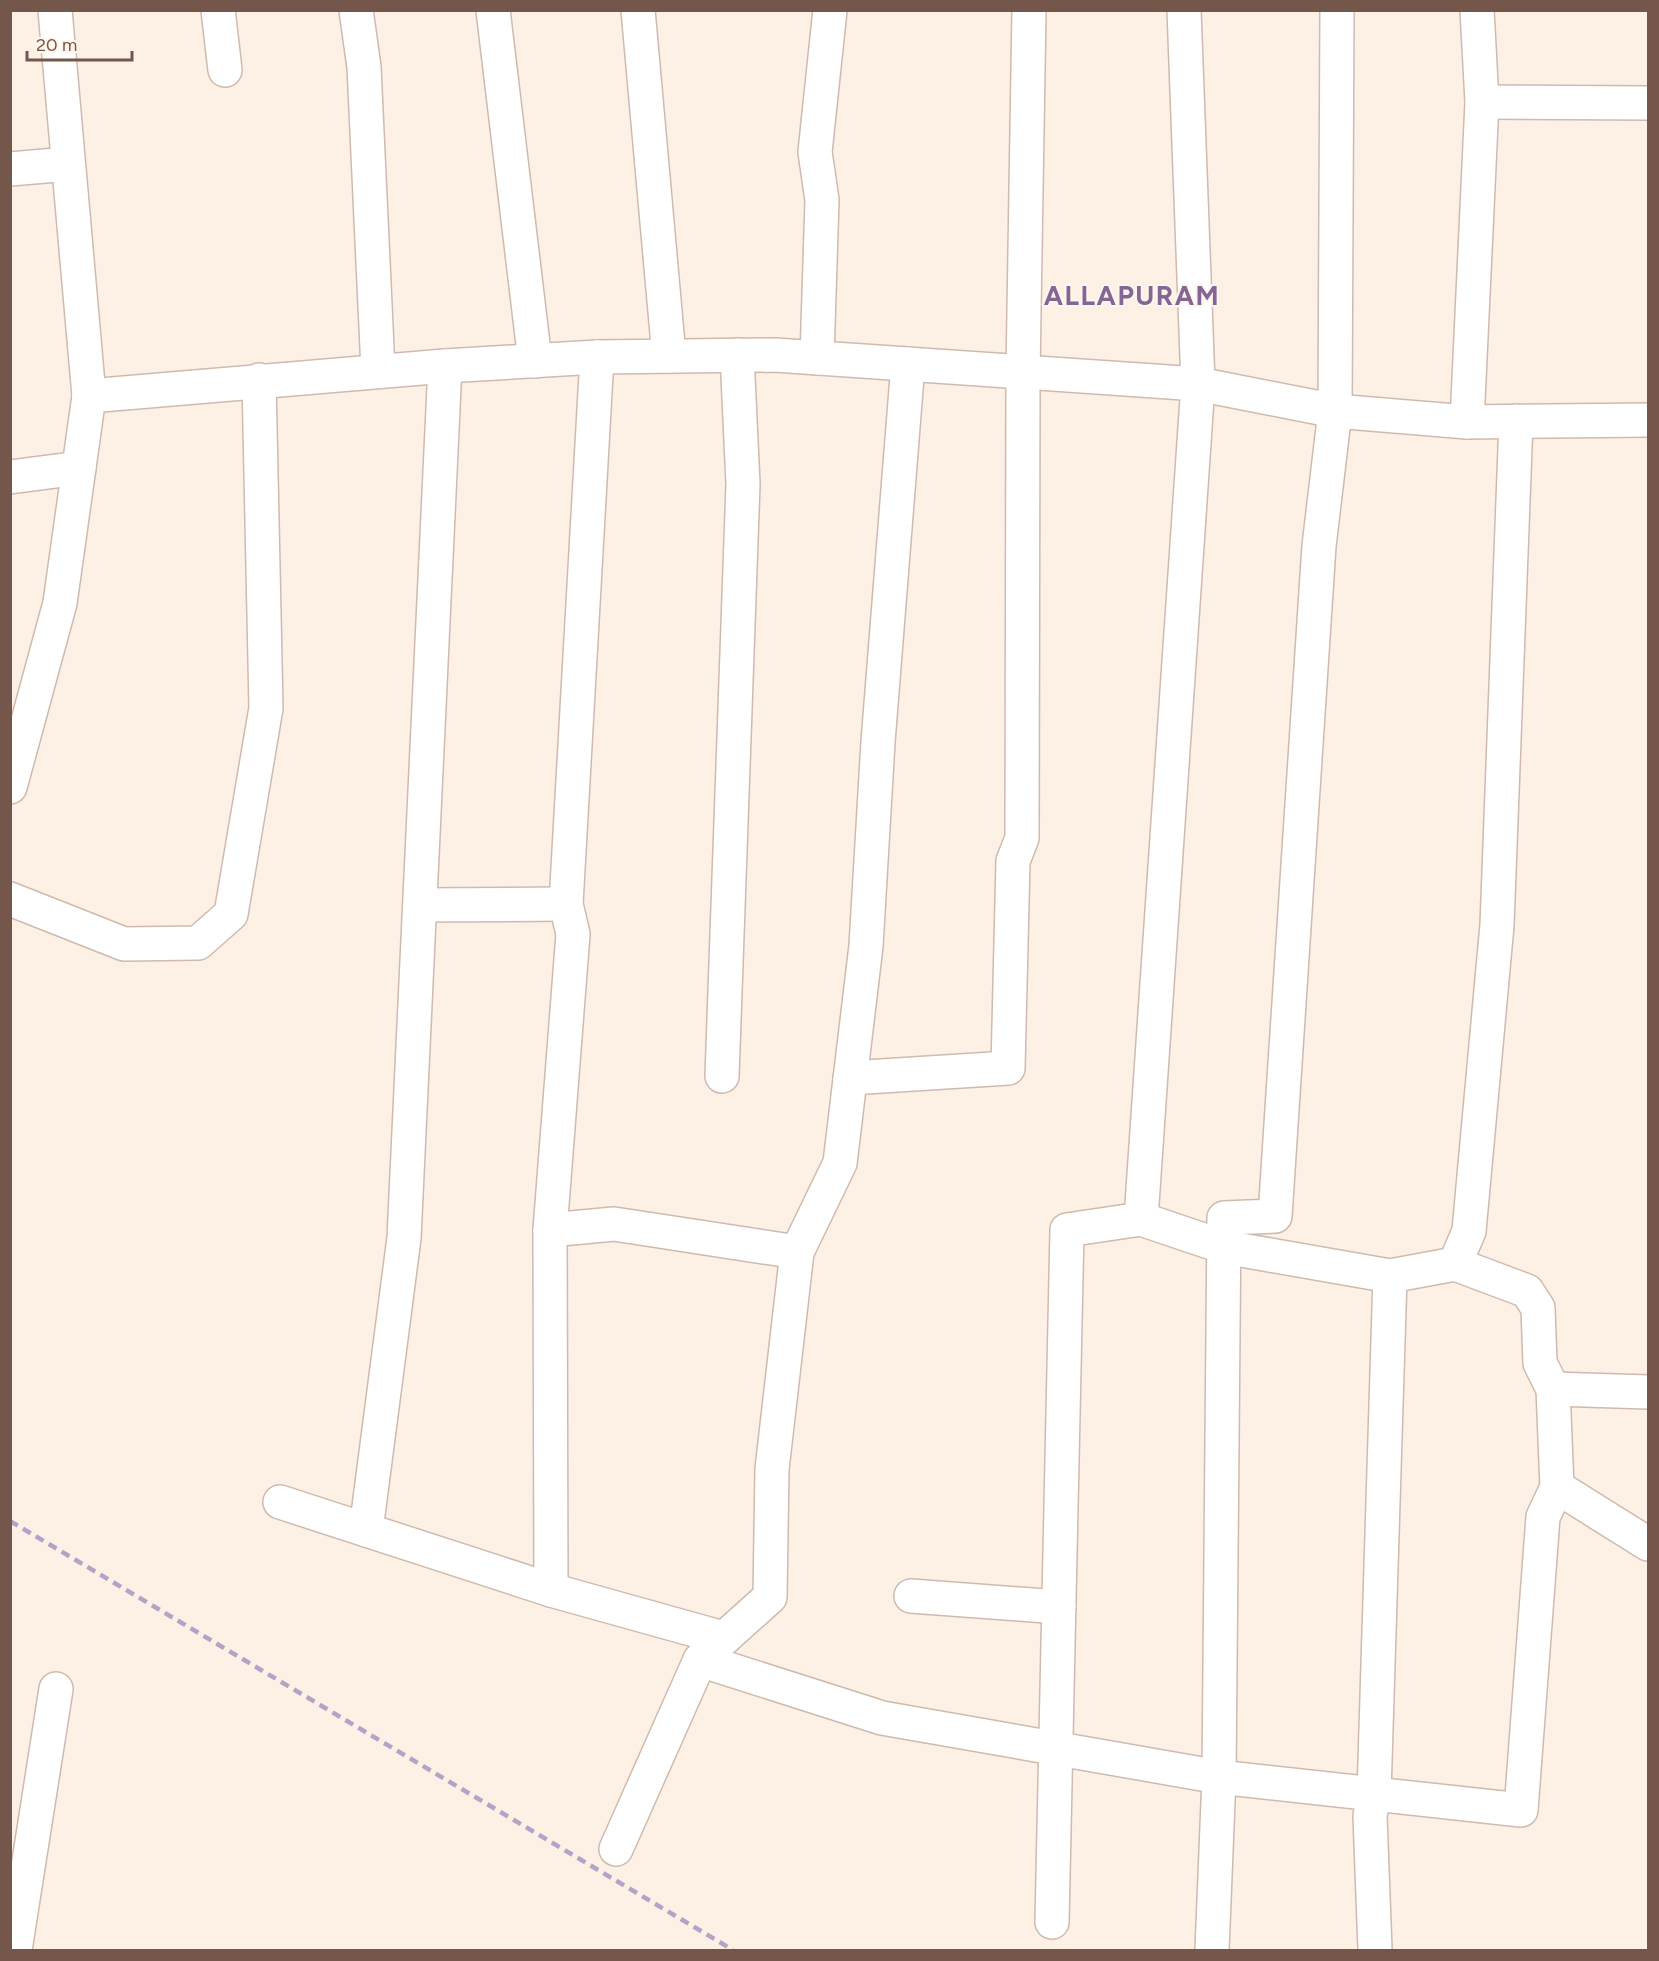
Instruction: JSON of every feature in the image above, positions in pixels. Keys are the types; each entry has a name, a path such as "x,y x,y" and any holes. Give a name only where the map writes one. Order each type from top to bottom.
{"street":[{"path":"10,787 60,603 89,396 55,10"},
{"path":"218,10 225,70"},
{"path":"356,10 364,67 378,370"},
{"path":"493,10 535,361"},
{"path":"638,10 669,356"},
{"path":"817,358 822,200 815,152 830,10"},
{"path":"850,1078 1008,1068 1013,861 1022,838 1023,372 1029,10"},
{"path":"1142,1219 1198,384 1184,10"},
{"path":"1212,1950 1219,1777 1224,1218 1275,1216 1318,546 1335,411 1338,10"},
{"path":"1467,422 1482,102 1477,10"},
{"path":"1482,102 1648,103"},
{"path":"10,169 68,164"},
{"path":"89,396 378,370 597,357 736,355 817,358 1198,384 1335,411 1467,422 1648,420"},
{"path":"722,1076 743,484 736,355"},
{"path":"550,1590 550,1230 573,934 566,904 597,357"},
{"path":"616,1849 711,1649 770,1597 772,1469 797,1252 840,1163 866,946 878,742 908,364"},
{"path":"366,1530 404,1238 445,366"},
{"path":"10,899 124,944 198,943 231,914 266,708 259,381"},
{"path":"1455,1264 1469,1231 1497,925 1516,421"},
{"path":"10,477 79,468"},
{"path":"420,905 566,904"},
{"path":"280,1502 550,1590 711,1649 882,1718 1056,1748 1219,1777 1521,1810 1543,1517 1557,1487 1553,1389 1540,1363 1538,1308 1527,1291 1455,1264 1390,1276 1224,1247 1142,1219 1067,1230 1056,1748 1052,1922"},
{"path":"550,1230 614,1224 797,1252"},
{"path":"1375,1950 1370,1816 1374,1794 1390,1276"},
{"path":"1553,1389 1648,1392"},
{"path":"1557,1487 1648,1544"},
{"path":"911,1596 1059,1607"},
{"path":"15,1950 56,1689"}],"railway":[{"path":"10,1521 733,1950"}],"district":[{"name":"ALLAPURAM","path":"1132,295"}]}
